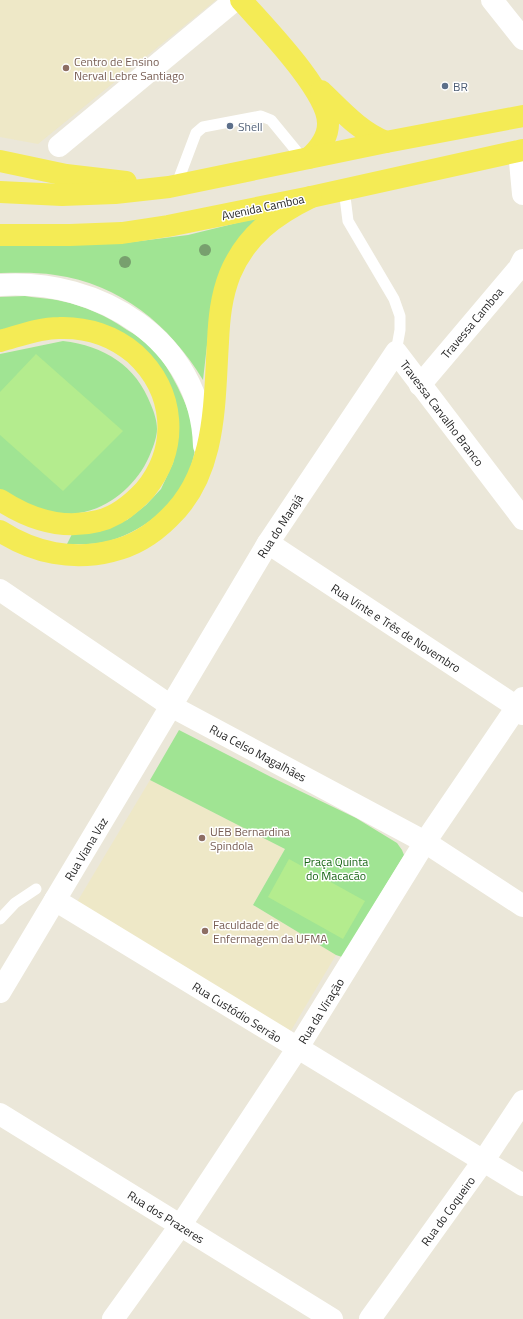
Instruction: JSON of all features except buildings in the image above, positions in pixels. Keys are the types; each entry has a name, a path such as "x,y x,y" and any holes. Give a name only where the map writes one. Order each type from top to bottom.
{"main road":[{"path":"241,0 283,47 317,91 323,103 327,115 327,132 321,146 306,159"},
{"path":"254,0 283,47"},
{"path":"306,76 356,125 367,133 386,142"},
{"path":"0,192 62,195 115,193 172,186 386,142 523,116"},
{"name":"Avenida Camboa","path":"0,236 70,235 122,232 168,226 311,197 521,151"},
{"path":"0,161 66,175 172,186"},
{"path":"0,530 39,550 54,554 100,554 116,551 131,545 162,526 171,517 186,500 194,487 208,448 212,426 220,305 230,274 249,242 268,223 291,207 311,197"},
{"path":"0,341 39,331 58,328 91,331 113,339 139,358 158,383 167,410 169,429 164,458 149,484 131,504 119,513 85,524 58,524 46,522 21,513 0,500"}],"street":[{"path":"59,146 235,0"},
{"path":"492,0 523,39"},
{"path":"521,151 523,194"},
{"name":"Travessa Camboa","path":"420,385 519,268 523,260"},
{"path":"0,285 44,286 95,299 111,306 141,325 153,335 175,360 196,398 202,418 204,432 204,454 202,467"},
{"name":"Travessa Carvalho Branco","path":"396,352 523,519"},
{"name":"Rua do Marajá","path":"171,706 268,543 396,352"},
{"name":"Rua Vinte e Três de Novembro","path":"268,543 521,706"},
{"name":"Rua Celso Magalhães","path":"0,590 171,706 425,842 523,906"},
{"name":"Rua Viana Vaz","path":"0,992 171,706"},
{"name":"Rua da Viração","path":"113,1319 180,1226 297,1049 425,842 521,706"},
{"name":"Rua Custódio Serrão","path":"55,900 297,1049 484,1160 523,1185"},
{"name":"Rua do Coqueiro","path":"370,1319 484,1160 523,1101"},
{"name":"Rua dos Prazeres","path":"0,1114 332,1319"}],"lane":[{"path":"172,186 196,133 203,127 261,116 271,120 306,159"},
{"name":"Travessa Carvalho Branco","path":"344,189 348,221 394,299 400,316 400,330 396,352"},
{"path":"0,919 15,904 36,889"}],"shaded area":[{"name":"Centro de Ensino Nerval Lebre Santiago","path":"0,0 216,0 38,144 0,137"},
{"name":"Faculdade de Enfermagem da UFMA","path":"150,780 285,849 253,905 336,955 289,1034 74,907"}],"green space":[{"path":"261,217 210,319 203,380 190,360 159,325 141,310 122,298 101,287 79,280 55,275 34,273 0,273 0,245 124,243 188,235"},
{"path":"25,296 56,300 87,309 112,320 144,341 154,350 168,370 188,411 193,425 195,449 185,481 166,507 139,528 125,535 99,543 67,544 72,534 127,520 146,505 161,489 173,463 177,445 130,340 0,331 0,297"},
{"path":"63,341 92,347 117,360 127,368 145,391 157,426 156,438 146,464 130,485 109,502 97,508 71,514 41,512 26,506 0,491 0,354"},
{"path":"36,354 123,431 63,491 0,435 0,392"},
{"name":"Praça Quinta do Macacão","path":"179,730 356,818 397,843 404,855 342,957 336,955 253,905 285,849 150,780"},
{"path":"289,859 365,901 343,939 268,897"}],"place":[{"name":"Centro de Ensino Nerval Lebre Santiago","path":"66,68"},
{"name":"BR","path":"445,86"},
{"name":"Shell","path":"230,126"},
{"name":"UEB Bernardina Spindola","path":"202,838"},
{"name":"Faculdade de Enfermagem da UFMA","path":"205,931"}]}
